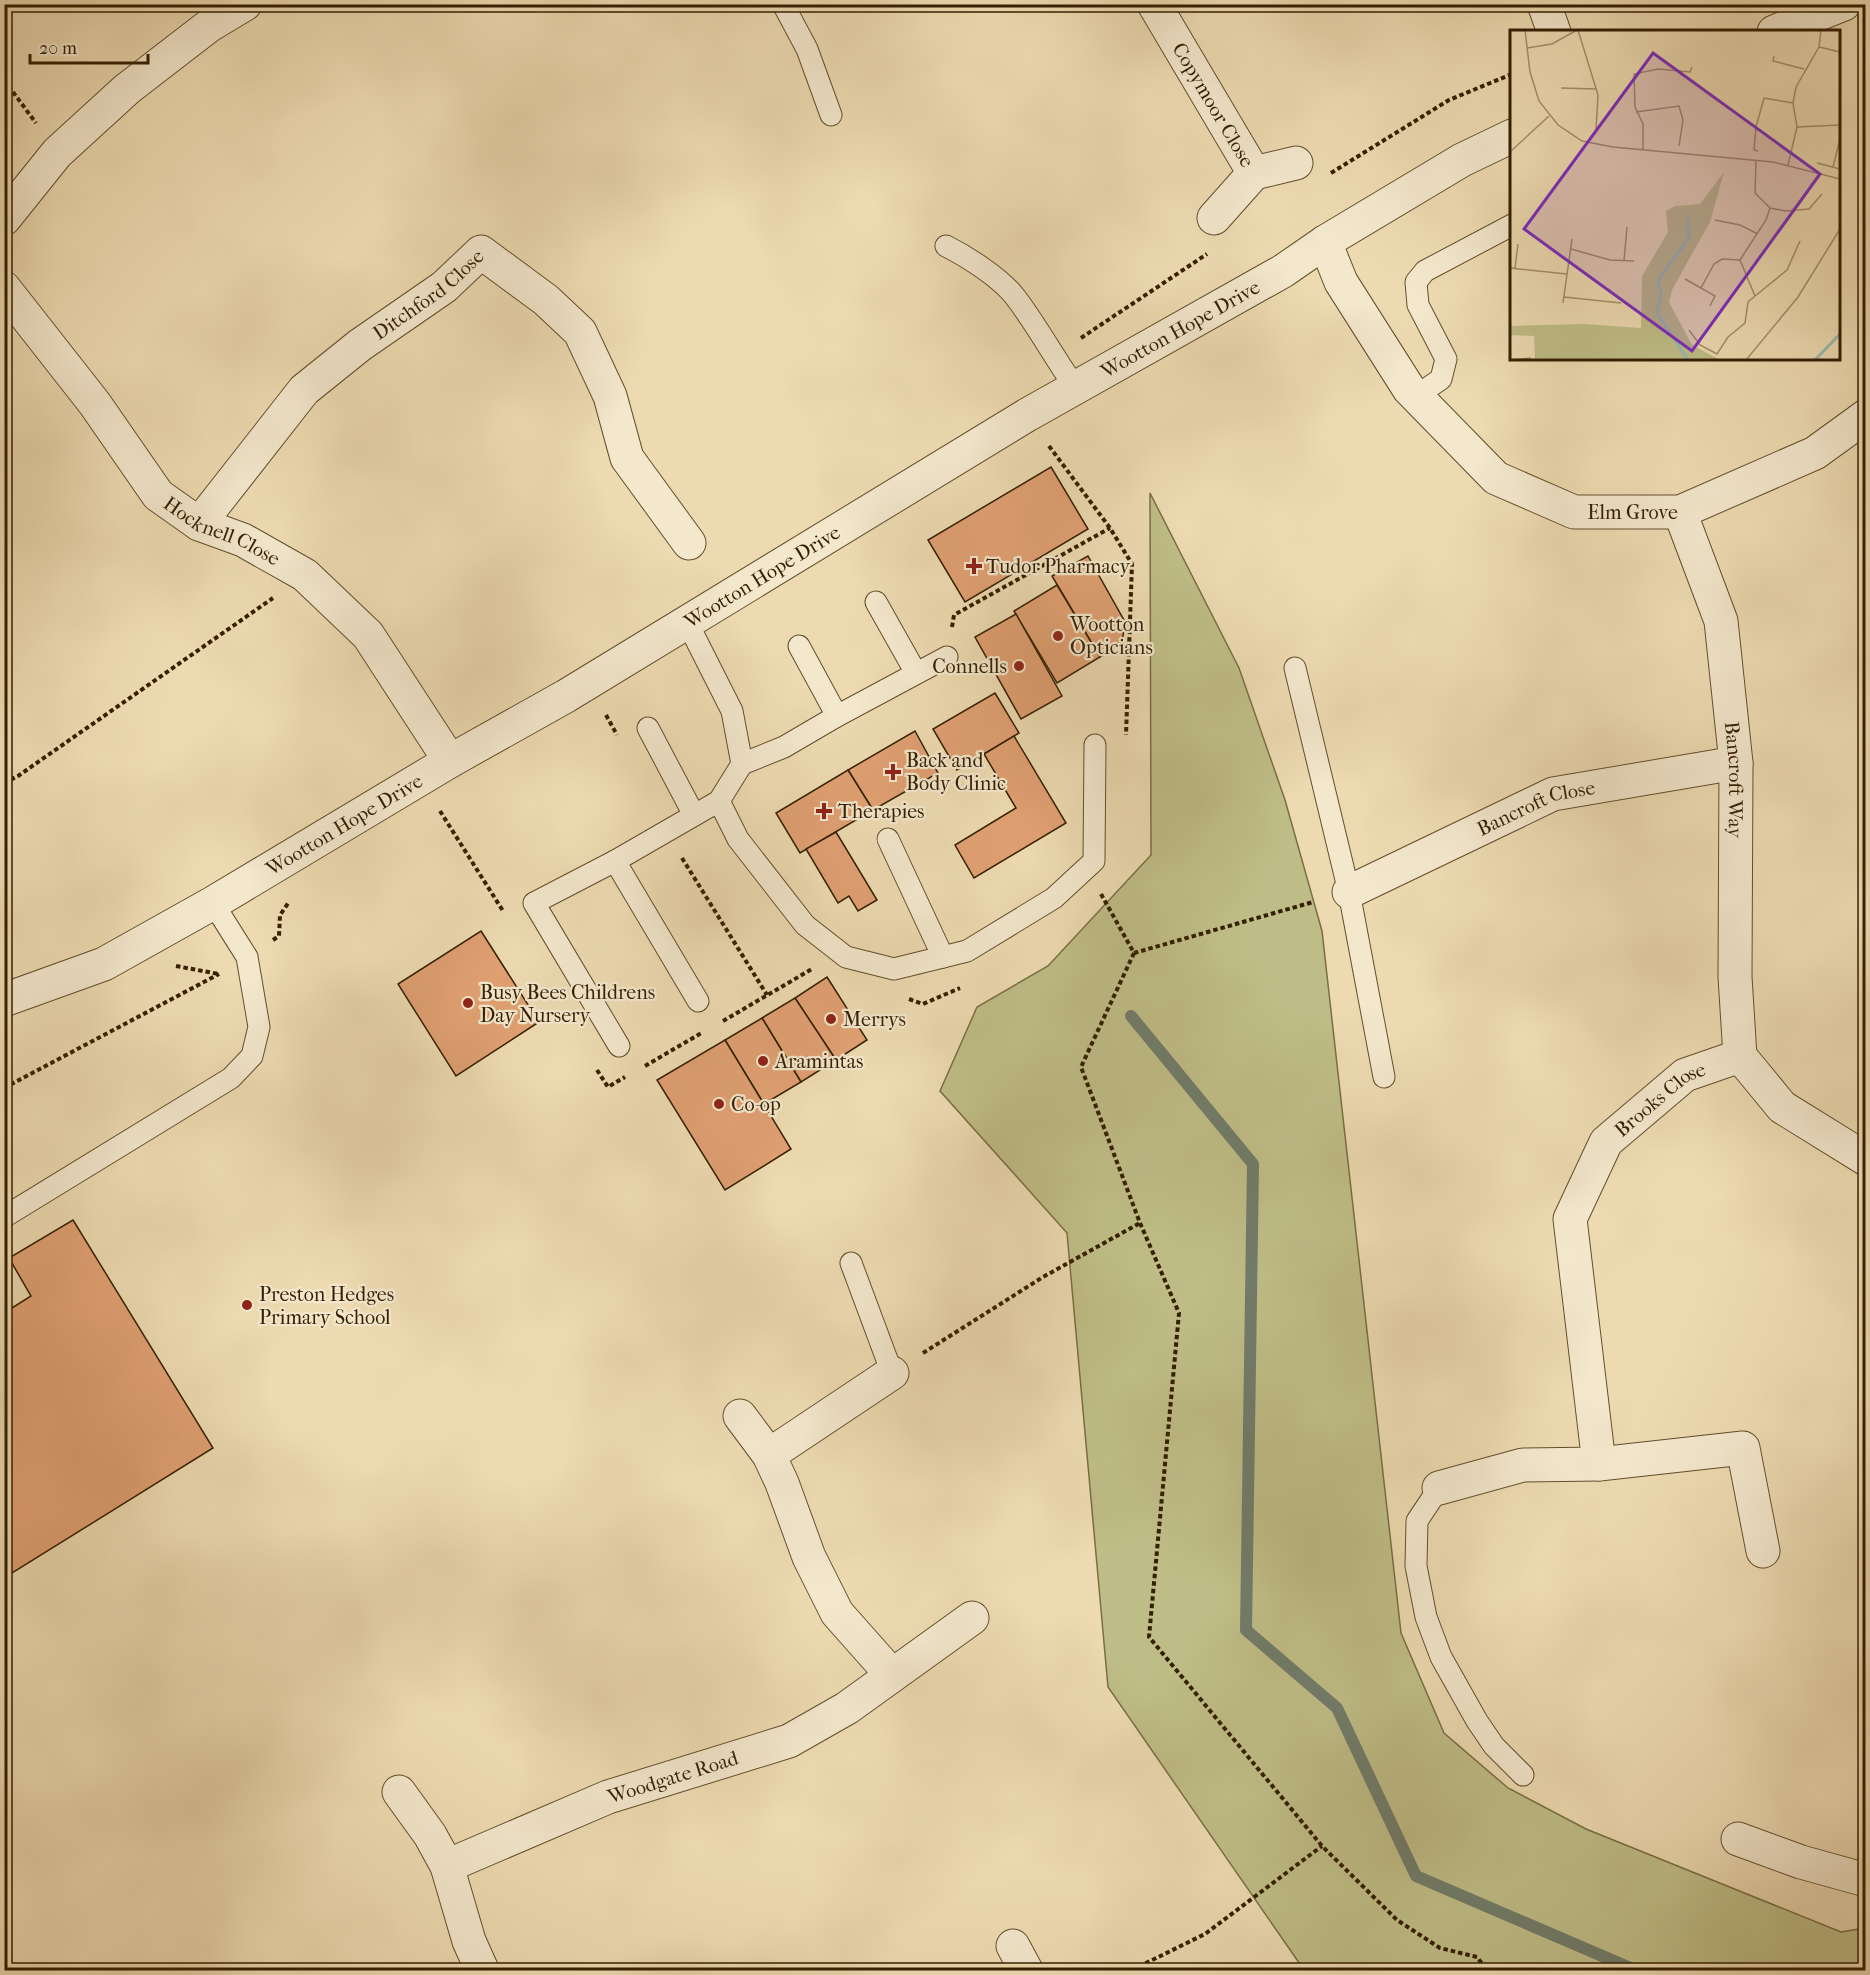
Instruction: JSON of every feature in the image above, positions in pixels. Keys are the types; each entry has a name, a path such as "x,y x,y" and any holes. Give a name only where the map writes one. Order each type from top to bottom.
{"street":[{"path":"4,219 57,153 136,82 210,25 245,4"},
{"name":"Copymoor Close","path":"1154,4 1254,174"},
{"path":"1544,4 1553,30"},
{"path":"1779,30 1844,4"},
{"name":"Wootton Hope Drive","path":"4,1000 104,964 213,903 450,761 566,696 1027,415 1283,271 1325,242 1462,160 1510,137"},
{"name":"Copymoor Close","path":"1214,218 1254,174 1296,163"},
{"name":"Elm Grove","path":"1325,242 1341,282 1408,389 1496,478 1574,512 1680,512 1815,453 1866,416"},
{"name":"Ditchford Close","path":"199,524 304,390 360,345 444,287 480,252 546,300 580,332 610,396 627,458 689,543"},
{"name":"Hocknell Close","path":"4,288 95,404 158,495 199,524 243,540 305,575 368,635 450,761"},
{"name":"Bancroft Way","path":"1680,512 1721,621 1736,763 1735,977 1740,1056"},
{"name":"Bancroft Close","path":"1349,892 1553,794 1736,763"},
{"path":"1740,1056 1782,1107 1866,1159"},
{"name":"Brooks Close","path":"1599,1464 1570,1219 1606,1142 1685,1075 1740,1056"},
{"path":"769,1455 892,1372"},
{"path":"740,1416 769,1455 782,1482 809,1557 837,1612 892,1675"},
{"path":"1439,1488 1523,1465 1599,1464 1743,1448 1763,1551"},
{"name":"Woodgate Road","path":"447,1866 608,1797 789,1741 847,1708 972,1618"},
{"path":"399,1792 430,1835 447,1866 469,1941 482,1971"},
{"path":"1738,1839 1801,1862 1866,1880"}],"lane":[{"path":"783,4 807,49 831,115"},
{"path":"1416,396 1441,379 1446,359 1418,305 1416,282 1425,272 1510,226"},
{"path":"946,246 972,260 1015,297 1076,387"},
{"path":"876,602 916,673"},
{"path":"687,622 732,711 742,764"},
{"path":"800,646 837,716"},
{"path":"619,1046 534,903 615,861 719,801 742,764 784,747 947,657"},
{"path":"1295,668 1349,892 1384,1077"},
{"path":"648,728 694,815"},
{"path":"719,801 738,839 805,925 846,957 894,969 967,951 1054,898 1094,861 1095,745"},
{"path":"888,838 943,957"},
{"path":"615,861 698,1001"},
{"path":"4,1217 231,1078 252,1056 259,1027 248,957 213,903"},
{"path":"851,1263 892,1372"},
{"path":"1439,1488 1417,1521 1416,1566 1426,1617 1441,1657 1477,1721 1494,1746 1523,1775"}],"path":[{"path":"4,80 57,153"},
{"path":"1027,415 1110,528 1132,564 1126,743"},
{"path":"947,657 954,615 1110,528"},
{"path":"4,783 18,776 305,575"},
{"path":"439,810 449,804"},
{"path":"1099,891 1134,953"},
{"path":"1349,892 1134,953 1081,1066 1140,1222 1179,1313 1149,1637 1322,1846 1397,1920 1440,1948 1478,1957 1487,1971"},
{"path":"248,957 279,936 280,915 291,899"},
{"path":"4,1088 220,974"},
{"path":"716,1025 767,995"},
{"path":"645,1066 706,1031"},
{"path":"608,1087 635,1072"},
{"path":"892,1372 1043,1277 1140,1222"},
{"path":"1132,1971 1205,1934 1322,1846"}],"shaded area":[{"path":"1150,493 1239,668 1285,800 1322,931 1401,1633 1444,1733 1508,1788 1586,1829 1841,1932 1865,1928 1865,1970 1304,1970 1108,1687 1067,1233 940,1091 977,1007 1048,966 1151,855"}],"building":[{"path":"1051,467 1088,529 965,602 928,540"},
{"path":"1088,556 1125,622 1122,642 1100,657 1052,576"},
{"name":"Wootton Opticians","path":"1057,585 1100,657 1057,683 1014,611"},
{"name":"Connells","path":"1016,614 1062,696 1021,719 975,637"},
{"path":"995,693 1019,733 957,770 933,729"},
{"name":"Back and Body Clinic","path":"915,731 938,773 873,810 848,770"},
{"path":"1014,736 1066,823 974,878 955,845 1016,808 984,754"},
{"name":"Therapies","path":"848,770 873,810 800,853 776,813"},
{"path":"836,832 877,900 858,911 849,896 838,903 806,849"},
{"name":"Busy Bees Childrens Day Nursery","path":"481,931 539,1022 456,1076 398,984"},
{"name":"Merrys","path":"827,977 867,1040 836,1060 795,998"},
{"path":"795,998 836,1060 801,1082 762,1018"},
{"name":"Aramintas","path":"762,1018 801,1082 764,1104 725,1040"},
{"path":"725,1040 791,1149 725,1190 657,1080"},
{"path":"73,1220 213,1448 4,1578 4,1313 31,1296 9,1258"}],"waterway":[{"path":"1131,1016 1253,1164 1246,1630 1337,1708 1416,1876 1635,1970"}],"place":[{"name":"Tudor Pharmacy","path":"974,566"},
{"name":"Wootton Opticians","path":"1058,636"},
{"name":"Connells","path":"1019,666"},
{"name":"Back and Body Clinic","path":"893,772"},
{"name":"Therapies","path":"824,811"},
{"name":"Busy Bees Childrens Day Nursery","path":"468,1003"},
{"name":"Merrys","path":"831,1019"},
{"name":"Aramintas","path":"763,1061"},
{"name":"Co-op","path":"719,1104"},
{"name":"Preston Hedges Primary School","path":"247,1305"}]}
